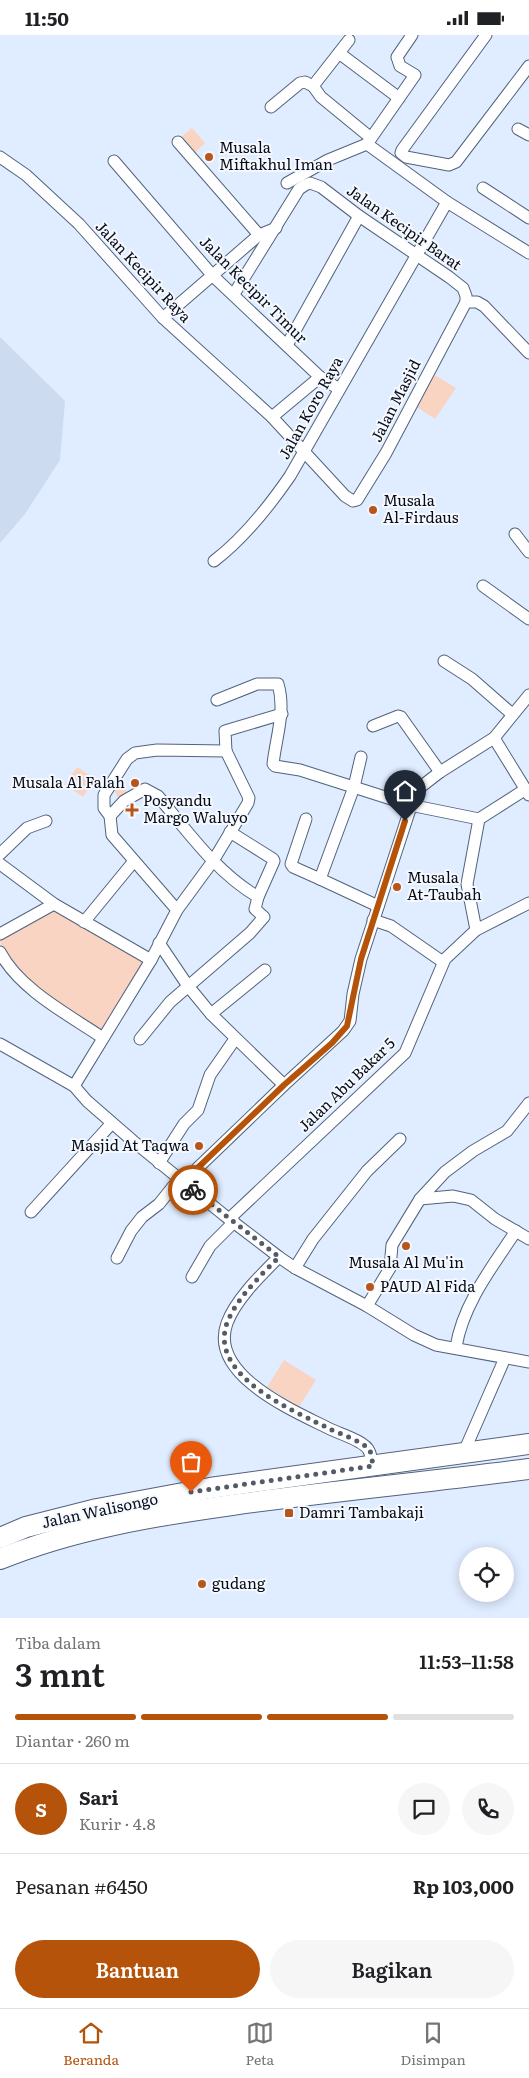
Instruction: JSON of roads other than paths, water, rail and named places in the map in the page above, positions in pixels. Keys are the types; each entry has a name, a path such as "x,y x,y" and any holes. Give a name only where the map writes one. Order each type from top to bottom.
{"highway":[{"name":"Jalan Walisongo","path":"0,1538 26,1527 97,1509 210,1488 529,1445"},
{"name":"Jalan Walisongo","path":"0,1559 28,1547 109,1525 151,1517 258,1501 529,1469"}],"street":[{"path":"287,183 328,160 369,141 415,75 412,71 400,66 397,57 412,35"},
{"path":"486,35 402,150 401,153 406,157 448,165 456,162 529,66"},
{"path":"313,86 349,40"},
{"path":"339,53 399,98"},
{"path":"271,107 300,83 305,82 313,86 321,97 369,141 447,202 529,253"},
{"path":"518,129 529,135"},
{"path":"178,142 259,235"},
{"name":"Jalan Kecipir Raya","path":"0,157 26,175 79,224 163,318 272,417 306,451 345,496"},
{"name":"Jalan Kecipir Timur","path":"114,161 213,276 320,377 339,389"},
{"name":"Jalan Kecipir Barat","path":"276,228 299,189 310,183 321,187 462,288 466,296 466,302"},
{"path":"483,188 529,219"},
{"name":"Jalan Koro Raya","path":"214,561 231,547 266,510 306,451 339,389 447,202"},
{"path":"287,345 359,216"},
{"path":"163,318 259,235 276,228"},
{"path":"234,294 276,228"},
{"path":"466,302 477,302 484,306 529,353"},
{"name":"Jalan Masjid","path":"345,496 350,500 356,500 386,453 466,302"},
{"path":"272,417 320,377"},
{"path":"515,534 529,552"},
{"path":"483,586 529,619"},
{"path":"444,661 472,679 512,714"},
{"path":"217,701 258,684 276,683 278,685 282,714 276,741 274,765 300,770 410,805 479,819 528,792 494,738"},
{"path":"117,1258 131,1231 142,1217 332,1043 347,1026 361,959 410,805 418,789 440,772 494,738 529,695"},
{"path":"74,1086 152,961 159,943 177,910 213,861 249,799 226,751 225,731 282,714"},
{"path":"373,726 398,716 401,717 440,772"},
{"path":"177,910 112,835 110,816 104,808 104,795 127,759 134,753 157,750 226,751"},
{"path":"320,879 354,787 361,757"},
{"path":"110,816 124,801 145,789 148,790 158,797 213,861 247,891 258,897"},
{"path":"306,819 291,865 378,907"},
{"path":"476,930 467,884 479,819"},
{"path":"0,854 27,828 46,821"},
{"path":"140,1039 170,1002 250,933 264,918 255,909 274,859 230,832"},
{"path":"84,922 134,861"},
{"path":"0,863 54,904 152,961"},
{"name":"Jalan Abu Bakar 5","path":"192,1277 210,1246 231,1221 405,1053 443,962 476,930 529,903"},
{"path":"0,934 54,904"},
{"path":"373,920 391,926 443,962"},
{"path":"159,943 188,986 211,1014 284,1085"},
{"path":"0,952 30,988 103,1038"},
{"path":"211,1014 266,971"},
{"path":"159,1163 184,1124 198,1110 210,1075 235,1039"},
{"path":"0,1044 74,1086 112,1123 159,1163 231,1221 295,1268 367,1306 424,1341 436,1345 456,1347 529,1362"},
{"path":"367,1306 390,1268 392,1245 420,1199 445,1172 473,1151 524,1119 529,1103"},
{"path":"31,1212 112,1123"},
{"path":"295,1268 313,1239 367,1171 400,1139"},
{"path":"420,1199 453,1196 471,1200 495,1219 529,1239"},
{"path":"456,1347 463,1320 470,1304 516,1231"},
{"path":"279,1257 257,1279 230,1317 225,1335 230,1361 249,1383 263,1393 331,1430 366,1446 370,1452 373,1466"},
{"path":"463,1454 505,1357"}],"place":[{"name":"Musala Miftakhul Iman","path":"209,157"},
{"name":"Musala Al-Firdaus","path":"373,510"},
{"name":"Musala Al Falah","path":"135,783"},
{"name":"Posyandu Margo Waluyo","path":"132,810"},
{"name":"Musala At-Taubah","path":"397,887"},
{"name":"Masjid At Taqwa","path":"199,1146"},
{"name":"Musala Al Mu'in","path":"406,1246"},
{"name":"PAUD Al Fida","path":"370,1287"},
{"name":"Damri Tambakaji","path":"289,1513"},
{"name":"gudang","path":"202,1584"}]}
